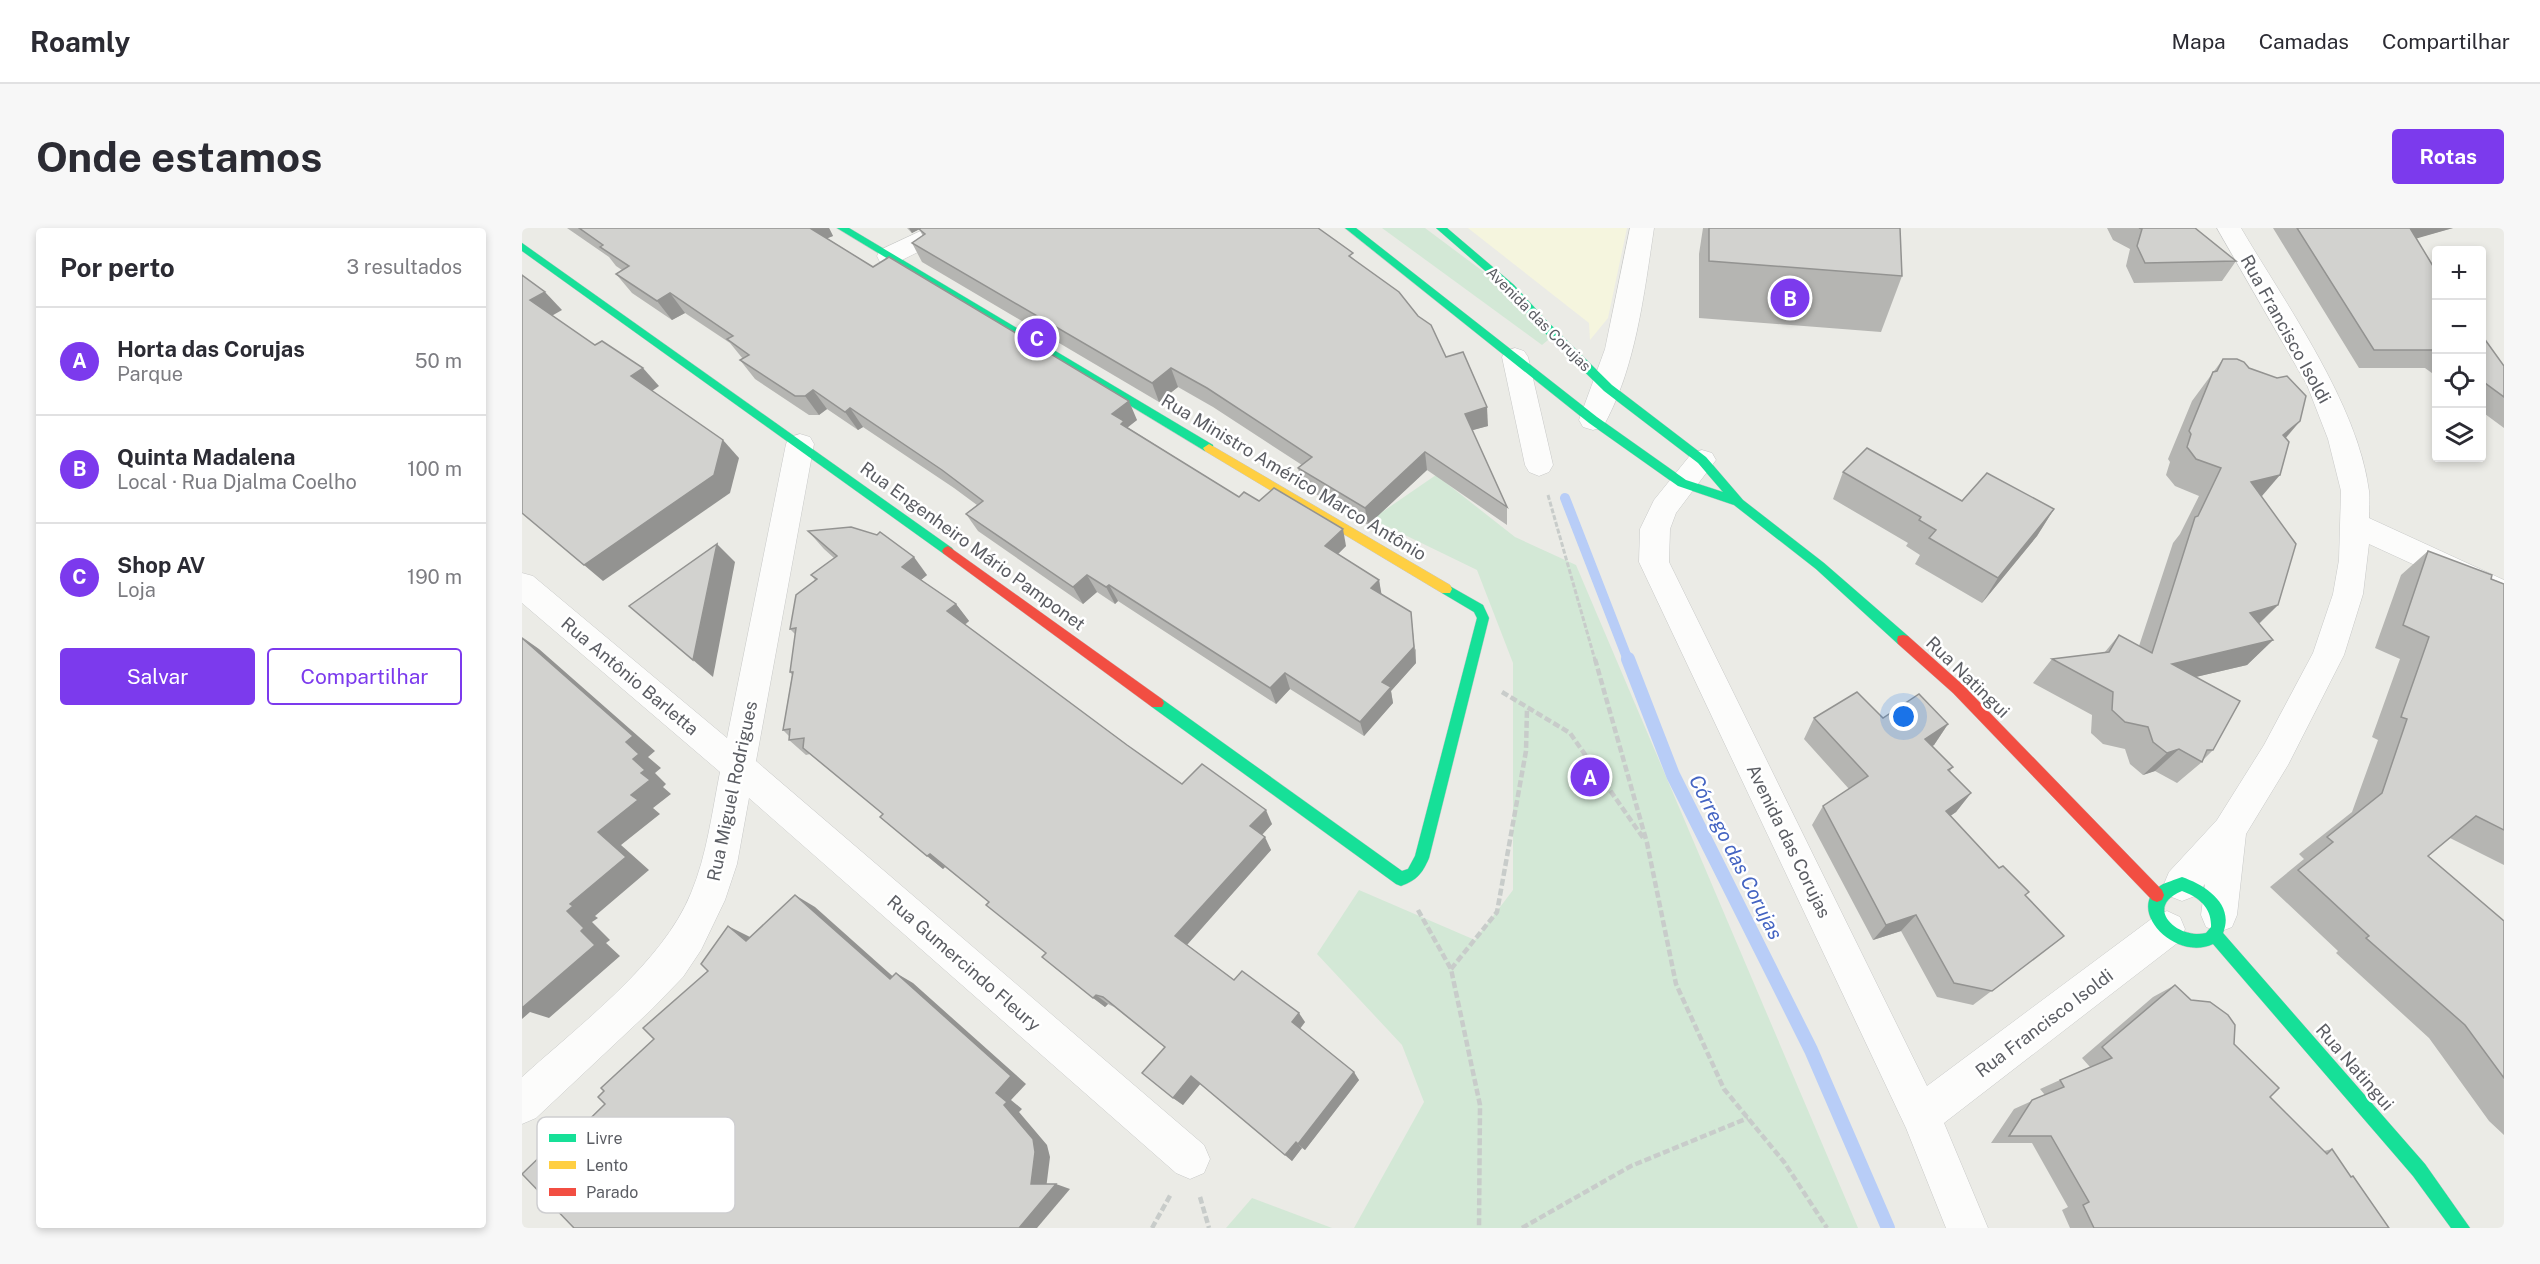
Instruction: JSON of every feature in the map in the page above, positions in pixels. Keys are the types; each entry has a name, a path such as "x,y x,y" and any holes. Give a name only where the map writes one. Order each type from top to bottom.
{"street":[{"name":"Rua Ministro Américo Marco Antônio","path":"842,228 1474,606 1483,616 1422,858 1413,874 1401,879"},
{"path":"889,256 947,228"},
{"path":"1350,228 1527,357 1593,420 1608,388 1623,336 1642,228"},
{"name":"Avenida das Corujas","path":"1441,228 1510,287 1555,345 1582,363 1608,388"},
{"name":"Rua Francisco Isoldi","path":"1921,1116 2169,903 2229,831 2276,755 2328,655 2348,594 2354,560 2355,491 2342,439 2320,385 2229,228"},
{"name":"Rua Engenheiro Mário Pamponet","path":"522,246 1401,879"},
{"path":"1582,363 1606,351 1623,336"},
{"path":"1527,357 1539,465"},
{"name":"Rua Natingui","path":"1608,388 1692,472 1739,503"},
{"name":"Rua Natingui","path":"1593,420 1692,472 1739,503 1820,566 1958,689 2169,903"},
{"name":"Rua Miguel Rodrigues","path":"522,1104 639,996 670,964 688,938 707,900 719,864 800,444"},
{"name":"Avenida das Corujas","path":"1692,472 1665,508 1655,529 1654,562 1921,1116 1966,1228"},
{"path":"2356,525 2504,594"},
{"name":"Rua Antônio Barletta","path":"522,585 670,712 738,766"},
{"name":"Rua Gumercindo Fleury","path":"738,766 1190,1159"},
{"name":"Rua Francisco Isoldi","path":"2217,925 2229,831"},
{"path":"2204,894 2213,904 2217,925 2198,943 2176,937 2169,903 2204,894"},
{"name":"Rua Natingui","path":"2217,925 2419,1170 2461,1228"}],"path":[{"path":"1539,465 1647,843 1676,984 1724,1089 1784,1162 1827,1228"},
{"path":"1470,673 1570,733 1647,843"},
{"path":"1451,969 1497,912 1526,751 1527,708"},
{"path":"1401,879 1451,969 1480,1105 1479,1228"},
{"path":"1522,1228 1631,1166 1748,1118"}],"shaded area":[{"path":"1382,228 1425,228 1504,287 1554,335 1542,345"},
{"path":"1468,228 1627,228 1608,318 1590,340 1589,323"},
{"path":"1436,475 1515,537 1576,565 1858,1228 1354,1228 1424,1102 1402,1045 1317,954 1359,890 1475,940 1513,890 1513,663 1477,570 1372,519"},
{"path":"1252,1198 1332,1228 1226,1228"}],"building":[{"path":"579,228 810,228 873,267 889,257 1129,401 1112,414 1124,421 1121,424 1239,497 1244,492 1259,501 1274,488 1343,529 1325,546 1379,580 1371,588 1411,612 1414,647 1382,682 1391,687 1360,722 1285,673 1270,688 1109,585 1106,587 1087,575 1073,587 966,514 983,501 942,470 850,408 845,412 813,390 805,396 795,396 740,360 749,355 727,339 733,336 670,293 657,301 616,274 629,266 600,247 603,245"},
{"path":"1318,228 1353,253 1349,256 1399,292 1418,316 1431,325 1446,357 1463,352 1487,407 1465,414 1507,507 1425,452 1365,508 1298,468 1312,457 1207,388 1171,368 1152,383 912,243 925,234 919,229"},
{"path":"1709,228 1900,228 1902,276 1709,261"},
{"path":"2139,228 2195,228 2236,261 2145,263 2137,246 2142,229"},
{"path":"2297,228 2410,228 2432,264 2432,350 2374,350"},
{"path":"522,275 545,292 530,300 595,345 602,341 643,368 631,376 723,440 714,475 584,565 522,513"},
{"path":"2486,341 2504,366 2504,397 2486,384"},
{"path":"2223,359 2237,359 2249,368 2277,378 2287,376 2306,396 2300,421 2283,435 2289,442 2280,475 2251,482 2296,544 2278,605 2250,613 2273,640 2172,664 2240,701 2213,750 2207,750 2202,762 2179,749 2167,753 2153,742 2148,727 2125,722 2112,710 2113,692 2052,659 2109,652 2119,635 2152,653 2195,517 2198,516 2221,468 2196,459 2187,447 2191,434 2189,431 2213,372 2217,371"},
{"path":"1867,448 1962,501 1987,473 2054,509 1998,578 1929,538 1936,530 1919,520 1921,517 1843,472"},
{"path":"851,527 877,535 880,532 914,557 902,567 956,604 947,611 1182,784 1202,764 1266,810 1250,826 1265,837 1175,936 1234,980 1242,971 1299,1013 1292,1022 1354,1072 1298,1144 1296,1142 1285,1155 1191,1076 1173,1098 1142,1073 1165,1047 1103,997 1096,995 1093,998 1042,957 1046,953 986,905 989,902 930,854 927,856 880,817 883,814 803,748 804,738 789,740 790,729 783,730 793,672 790,672 796,628 790,629 796,595 817,579 811,575 837,556 808,531"},
{"path":"717,544 693,660 629,606"},
{"path":"2428,551 2492,575 2491,579 2504,584 2504,830 2476,816 2428,856 2504,921 2504,1078 2465,1025 2366,938 2369,936 2298,870 2333,842 2327,837 2382,793 2407,719 2401,717 2429,637 2403,625"},
{"path":"522,638 633,736 626,742 639,754 633,759 645,770 641,773 650,780 631,795 638,800 598,832 626,857 570,904 573,906 567,911 584,928 581,931 595,945 522,1008"},
{"path":"1857,692 1883,718 1919,694 1948,724 1925,739 1953,767 1948,770 1971,793 1946,811 1999,868 2003,866 2029,892 2025,895 2064,936 1992,991 1954,983 1916,915 1886,925 1823,806 1868,776 1814,718"},
{"path":"795,895 890,979 896,973 1011,1076 996,1093 1007,1102 1004,1105 1033,1139 1035,1152 1031,1184 1056,1184 1019,1228 574,1228 560,1213 735,1213 735,1117 592,1117 605,1104 598,1097 604,1091 601,1088 654,1039 643,1028 708,971 701,964 728,926 746,941"},
{"path":"2175,985 2191,1000 2210,1002 2228,1015 2235,1025 2234,1044 2279,1088 2270,1097 2327,1154 2332,1149 2389,1228 2094,1228 2083,1205 2089,1202 2051,1136 2009,1136 2032,1100 2064,1087 2060,1080 2112,1058 2102,1047"},
{"path":"537,1159 537,1190 522,1174"}],"waterway":[{"name":"Córrego das Corujas","path":"1565,498 1628,660"},
{"name":"Córrego das Corujas","path":"1628,659 1673,775 1811,1050 1888,1228"}],"traffic: fast":[{"path":"842,228 1209,448"},
{"path":"1350,228 1593,420 1682,483 1738,502"},
{"path":"1441,228 1510,287 1542,323 1608,388 1702,460 1739,503 1820,566 1903,640"},
{"path":"522,246 948,551"},
{"path":"1157,703 1401,879 1413,874 1422,858 1483,618 1479,609 1446,589"},
{"path":"2182,884 2204,894 2215,907 2218,927 2211,938 2192,942 2179,938 2168,931 2160,921 2156,911 2157,900 2165,891 2182,884"},
{"path":"2215,935 2419,1170 2461,1228"}],"traffic: slow":[{"path":"1209,448 1446,589"}],"traffic: jam":[{"path":"948,551 1157,703"},
{"path":"1903,640 1958,689 2157,895"}],"place":[{"name":"Quinta Madalena","path":"1790,298"},
{"name":"Shop AV","path":"1037,338"},
{"name":"Horta das Corujas","path":"1590,777"}]}
